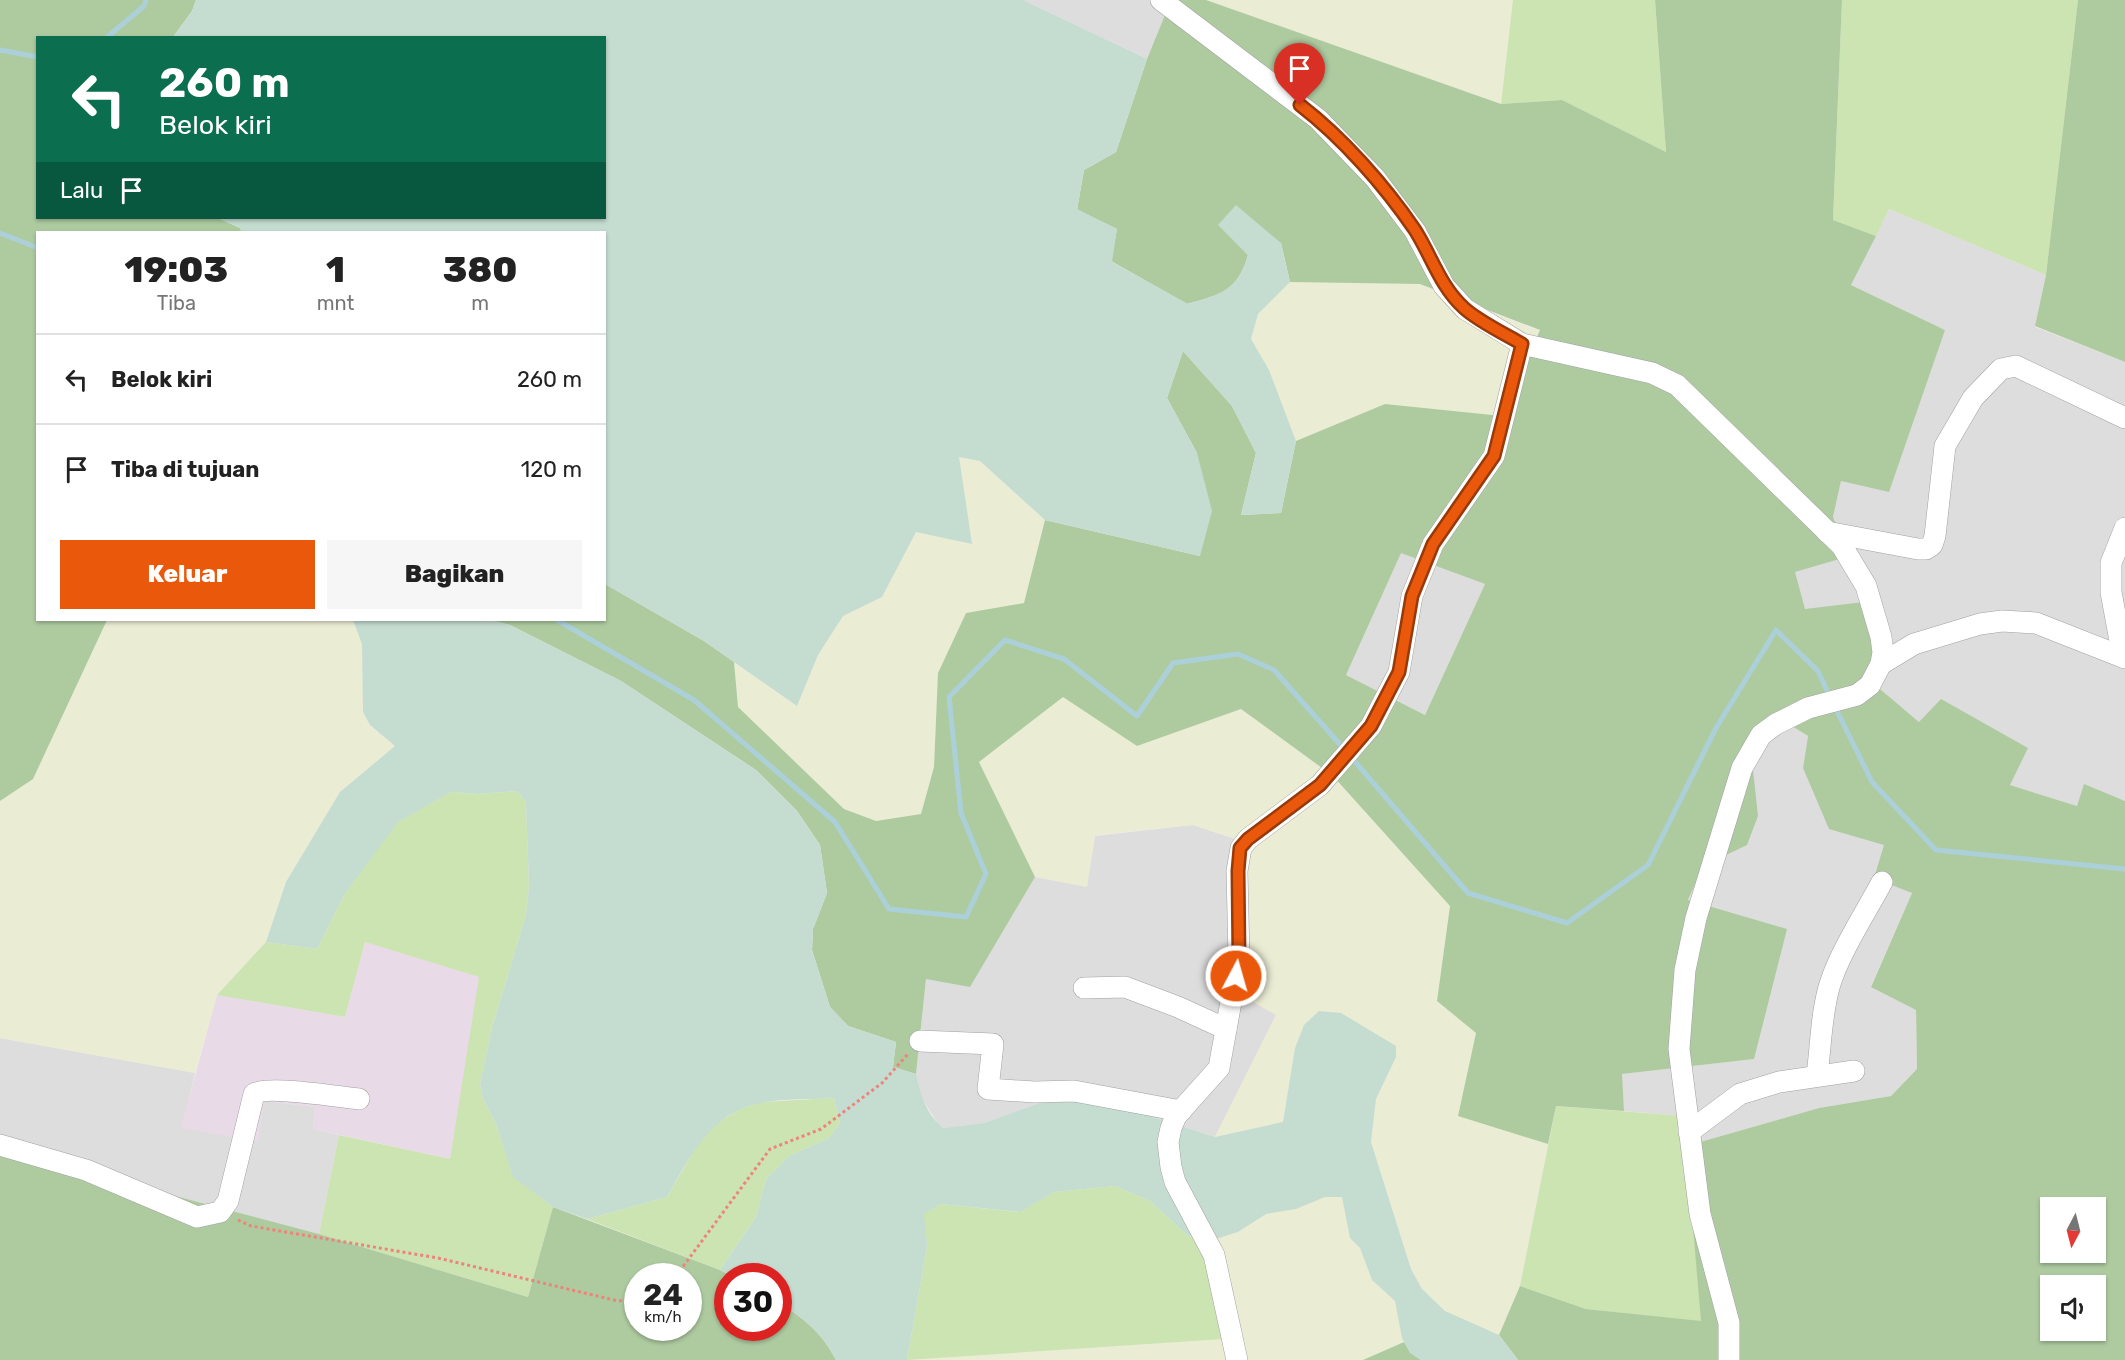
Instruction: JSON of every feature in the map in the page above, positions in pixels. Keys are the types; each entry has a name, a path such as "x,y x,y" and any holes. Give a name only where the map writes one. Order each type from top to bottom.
{"street":[{"path":"1161,0 1318,118 1375,178 1415,231 1444,286 1465,309 1522,344 1652,373 1677,385 1842,546 1866,586 1881,637 1883,652 1881,664 1870,685 1857,695 1808,708 1776,724 1761,735 1742,768 1696,918 1685,970 1679,1049 1700,1214 1729,1323 1729,1360"},
{"path":"1237,1360 1214,1255 1175,1182 1168,1142 1171,1128 1181,1111 1219,1068 1239,958 1240,848 1248,839 1320,785 1371,726 1399,672 1412,596 1433,544 1494,456 1522,344"},
{"path":"1827,532 1918,549 1926,549 1932,545 1935,536 1945,446 1973,398 2001,369 2016,366 2125,418"},
{"path":"2124,657 2111,592 2111,563 2125,528"},
{"path":"1881,664 1914,644 1980,624 2002,621 2036,623 2124,657"},
{"path":"1817,1076 1823,1021 1830,985 1882,882"},
{"path":"1084,988 1125,987 1178,1007 1226,1029"},
{"path":"920,1041 993,1044 988,1089 1035,1092 1074,1091 1181,1111"},
{"path":"1689,1132 1740,1094 1779,1082 1854,1071"},
{"path":"0,1145 86,1170 197,1217 220,1212 228,1201 254,1094 258,1090 280,1090 359,1099"}],"path":[{"path":"686,1263 770,1149 821,1129 882,1083 920,1041"},
{"path":"220,1212 251,1226 438,1258 618,1301 624,1300"}],"shaded area":[{"path":"1023,0 1171,0 1147,59"},
{"path":"1889,209 2046,275 2035,327 2125,362 2125,801 2118,799 2077,806 2010,785 1919,722 1867,678 1805,609 1794,572 1850,556 1833,517 1841,480 1945,330 1851,285"},
{"path":"1401,552 1485,584 1425,715 1346,675"},
{"path":"1777,717 1808,736 1803,768 1884,845 1912,893 1871,986 1916,1009 1917,1069 1891,1096 1819,1108 1686,1146 1683,1116 1624,1111 1621,1074 1754,1059 1688,901 1750,742"},
{"path":"1193,825 1238,840 1276,1015 1215,1137 1141,1113 1045,1101 984,1123 945,1128 938,1124 920,1095 916,1074 926,978 970,986 1035,877 1087,886 1095,836"},
{"path":"365,942 480,977 450,1159 313,1129 315,1107 264,1101 258,1142 181,1128 217,995 345,1017"},
{"path":"0,1038 195,1073 182,1128 264,1101 315,1107 313,1129 339,1135 319,1234 0,1152"}],"green space":[{"path":"0,0 196,0 192,11 174,36 36,36 36,219 220,219 240,228 242,231 36,231 36,621 107,621 33,779 0,801"},
{"path":"196,0 1023,0 1147,59 1116,152 1084,170 1077,209 1117,229 1112,262 1188,304 1226,289 1233,284 1244,267 1248,255 1218,225 1236,205 1281,243 1290,282 1258,314 1251,339 1269,370 1296,441 1281,513 1241,515 1256,453 1232,406 1183,351 1167,398 1197,453 1212,511 1200,556 1045,520 980,461 959,457 972,544 916,532 882,597 843,616 818,655 797,706 704,641 606,585 606,231 242,231 240,228 220,219 606,219 606,36 174,36 192,11"},
{"path":"1171,0 1206,0 1501,104 1562,100 1666,152 1655,0 1842,0 1833,220 1876,236 1851,285 1945,330 1889,492 1841,481 1833,517 1850,556 1795,572 1805,609 1872,601 1884,638 1867,678 1919,722 1941,699 2028,748 2010,785 2077,806 2084,784 2125,801 2125,1360 1518,1360 1499,1335 1520,1286 1586,1309 1701,1321 1686,1146 1819,1108 1891,1096 1917,1069 1916,1010 1871,987 1912,893 1874,878 1884,845 1829,829 1803,768 1808,736 1777,717 1750,742 1758,816 1747,845 1703,866 1688,900 1787,929 1754,1059 1622,1074 1624,1111 1556,1106 1548,1144 1458,1116 1476,1033 1437,1001 1450,906 1333,776 1241,709 1137,746 1063,697 979,762 1035,877 970,987 926,979 916,1074 893,1067 896,1042 848,1026 830,1007 812,950 813,929 827,893 820,845 797,811 756,770 621,681 510,625 494,621 606,621 606,585 704,641 734,662 738,707 844,809 876,821 921,814 934,767 938,673 966,613 1024,603 1045,520 1200,556 1197,453 1167,398 1183,351 1232,406 1256,453 1241,515 1281,513 1296,441 1385,404 1502,416 1540,330 1420,284 1290,282 1281,243 1219,225 1248,255 1244,267 1239,277 1226,290 1187,304 1111,261 1117,229 1077,210 1084,170 1116,152 1147,59","holes":["1401,553 1485,584 1425,715 1346,675"]},
{"path":"1206,0 1513,0 1501,104"},
{"path":"1513,0 1655,0 1666,152 1562,100 1501,104"},
{"path":"1842,0 2078,0 2046,275 1889,209 1876,236 1833,220"},
{"path":"2078,0 2125,0 2125,362 2035,326 2046,275"},
{"path":"1290,282 1420,284 1540,331 1502,416 1385,404 1296,441 1269,370 1251,339 1258,314"},
{"path":"958,457 980,461 1045,520 1024,603 966,613 938,673 934,767 921,814 876,821 844,809 738,707 734,662 797,706 818,655 843,616 882,597 916,532 971,544"},
{"path":"107,621 353,621 362,644 363,712 370,725 395,746 340,792 286,882 266,942 217,995 195,1073 0,1038 0,801 33,779"},
{"path":"353,621 494,621 510,625 621,681 756,770 797,811 820,845 827,893 813,929 812,950 830,1007 848,1026 896,1042 893,1067 916,1074 922,1097 929,1111 944,1128 984,1123 1045,1101 1064,1098 1141,1113 1215,1137 1283,1122 1295,1048 1304,1025 1319,1011 1341,1013 1396,1046 1396,1057 1376,1099 1371,1142 1411,1269 1422,1289 1445,1311 1499,1335 1518,1360 1421,1360 1410,1353 1402,1338 1395,1301 1372,1280 1360,1248 1350,1238 1342,1197 1325,1197 1296,1209 1266,1214 1238,1232 1206,1242 1187,1235 1150,1201 1115,1186 1054,1192 1020,1212 941,1204 924,1214 927,1246 907,1360 836,1360 812,1327 792,1311 792,1263 725,1263 756,1217 766,1179 789,1156 829,1138 840,1123 834,1098 769,1101 743,1108 728,1116 703,1139 693,1152 667,1197 587,1219 553,1207 513,1177 496,1124 483,1099 480,1084 492,1028 526,915 529,886 526,802 517,791 479,794 451,792 398,822 344,895 317,949 266,942 286,882 340,792 395,746 370,725 363,712 362,644"},
{"path":"1063,696 1137,746 1241,709 1333,776 1450,906 1437,1001 1476,1033 1458,1115 1548,1144 1520,1286 1499,1335 1445,1311 1422,1289 1411,1269 1371,1142 1376,1099 1396,1057 1295,1048 1283,1122 1215,1137 1276,1015 1239,994 1238,840 1193,825 1095,835 1087,887 1035,877 979,762"},
{"path":"517,791 526,802 529,886 526,915 492,1028 480,1084 483,1099 496,1124 513,1176 553,1207 528,1297 319,1234 339,1135 450,1159 479,977 365,942 345,1017 217,995 266,942 317,949 344,895 397,822 451,792 479,794"},
{"path":"834,1098 840,1123 829,1138 789,1156 766,1179 756,1217 725,1263 714,1263 714,1268 587,1219 667,1197 693,1152 712,1126 740,1109 760,1102"},
{"path":"1556,1106 1683,1116 1702,1322 1586,1309 1520,1286"},
{"path":"0,1152 319,1234 528,1297 553,1207 701,1263 624,1263 624,1341 702,1341 702,1263 714,1268 714,1341 792,1341 792,1311 812,1327 836,1360 0,1360"},
{"path":"1115,1186 1150,1201 1187,1235 1205,1242 1224,1339 907,1360 927,1246 923,1214 941,1204 1019,1212 1054,1192"},
{"path":"1342,1196 1350,1238 1360,1248 1372,1280 1395,1301 1404,1342 1363,1360 908,1360 1224,1339 1210,1240 1238,1232 1266,1214 1296,1209 1325,1197"},
{"path":"1404,1342 1411,1353 1421,1360 1363,1360"}],"waterway":[{"path":"108,36 144,6 146,0"},
{"path":"0,50 36,57"},
{"path":"0,233 36,247"},
{"path":"559,621 694,700 835,822 889,909 966,917 986,874 961,813 949,697 1005,640 1064,659 1137,716 1173,663 1238,654 1274,670 1345,750"},
{"path":"1351,757 1468,893 1567,923 1648,865 1716,728 1776,630 1818,671 1830,697"},
{"path":"1834,705 1872,782 1936,850 2125,869"}],"route":[{"path":"1236,976 1239,958 1240,848 1248,839 1320,785 1371,726 1399,672 1412,596 1433,544 1494,456 1522,344 1465,309 1444,286 1415,231 1375,178 1318,118 1300,105"}]}
